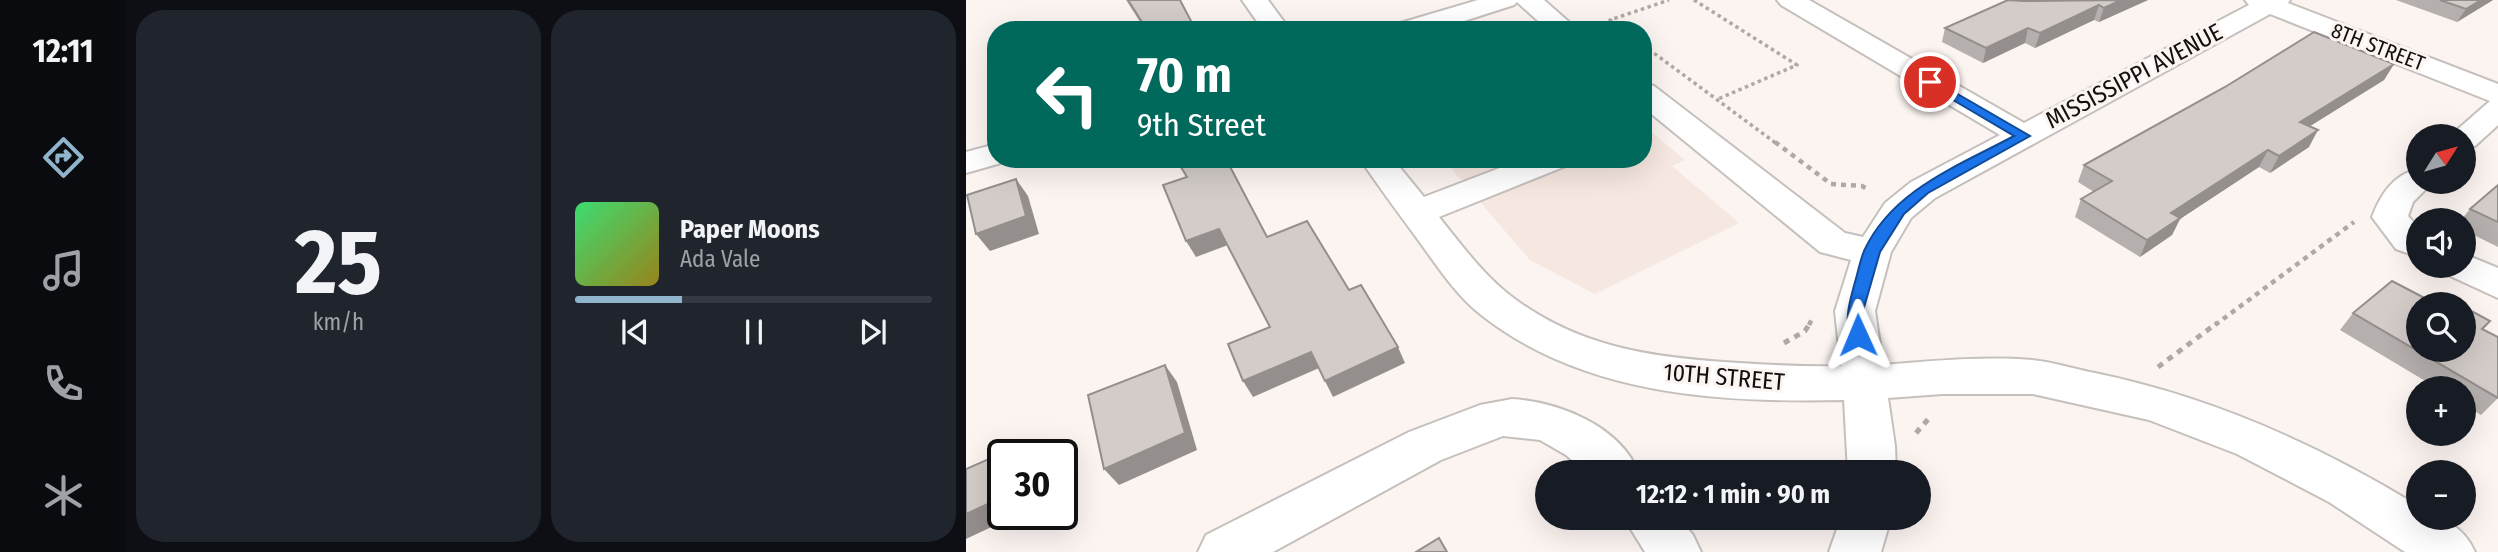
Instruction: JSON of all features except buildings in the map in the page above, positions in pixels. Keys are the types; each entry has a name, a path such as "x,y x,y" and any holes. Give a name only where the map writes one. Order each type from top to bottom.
{"street":[{"path":"1255,0 1270,21"},
{"path":"1436,21 1505,0"},
{"path":"1528,0 1555,21"},
{"path":"1790,0 2024,136"},
{"name":"MISSISSIPPI AVENUE","path":"1871,460 1855,311 1872,251 1898,211 1923,190 2268,1"},
{"name":"8TH STREET","path":"2268,1 2498,94"},
{"path":"2476,128 2498,108"},
{"path":"1658,120 1833,243 1872,251"},
{"path":"966,163 987,157"},
{"name":"10TH STREET","path":"1383,168 1456,264 1493,303 1551,340 1615,365 1676,376 1815,383 1867,404 1942,377 2033,377 2154,386 2253,440 2346,486 2449,552"},
{"path":"1417,213 1531,168"},
{"path":"2406,190 2397,198 2390,217 2406,236"},
{"path":"2476,274 2498,285"},
{"path":"1224,552 1425,446 1458,432 1510,417 1546,422 1572,436 1605,460"},
{"path":"1658,530 1675,552"},
{"path":"1855,552 1862,530"}],"path":[{"path":"1610,21 1669,0"},
{"path":"1695,0 1797,65 1717,99"},
{"path":"1652,52 1831,184 1862,186 1872,192"},
{"path":"1833,243 1853,205 1879,187"},
{"path":"2154,386 2354,222 2390,217"},
{"path":"1775,344 1786,342 1805,331 1816,312"},
{"path":"1797,336 1814,347 1815,383"},
{"path":"1867,404 1916,433 1931,416 1941,412"}],"shaded area":[{"path":"1652,132 1685,160 1672,166 1739,223 1595,294 1530,260 1451,168 1652,168"}],"route":[{"path":"1858,335 1855,311 1872,251 1898,211 1923,190 2024,136 1930,82"}]}
